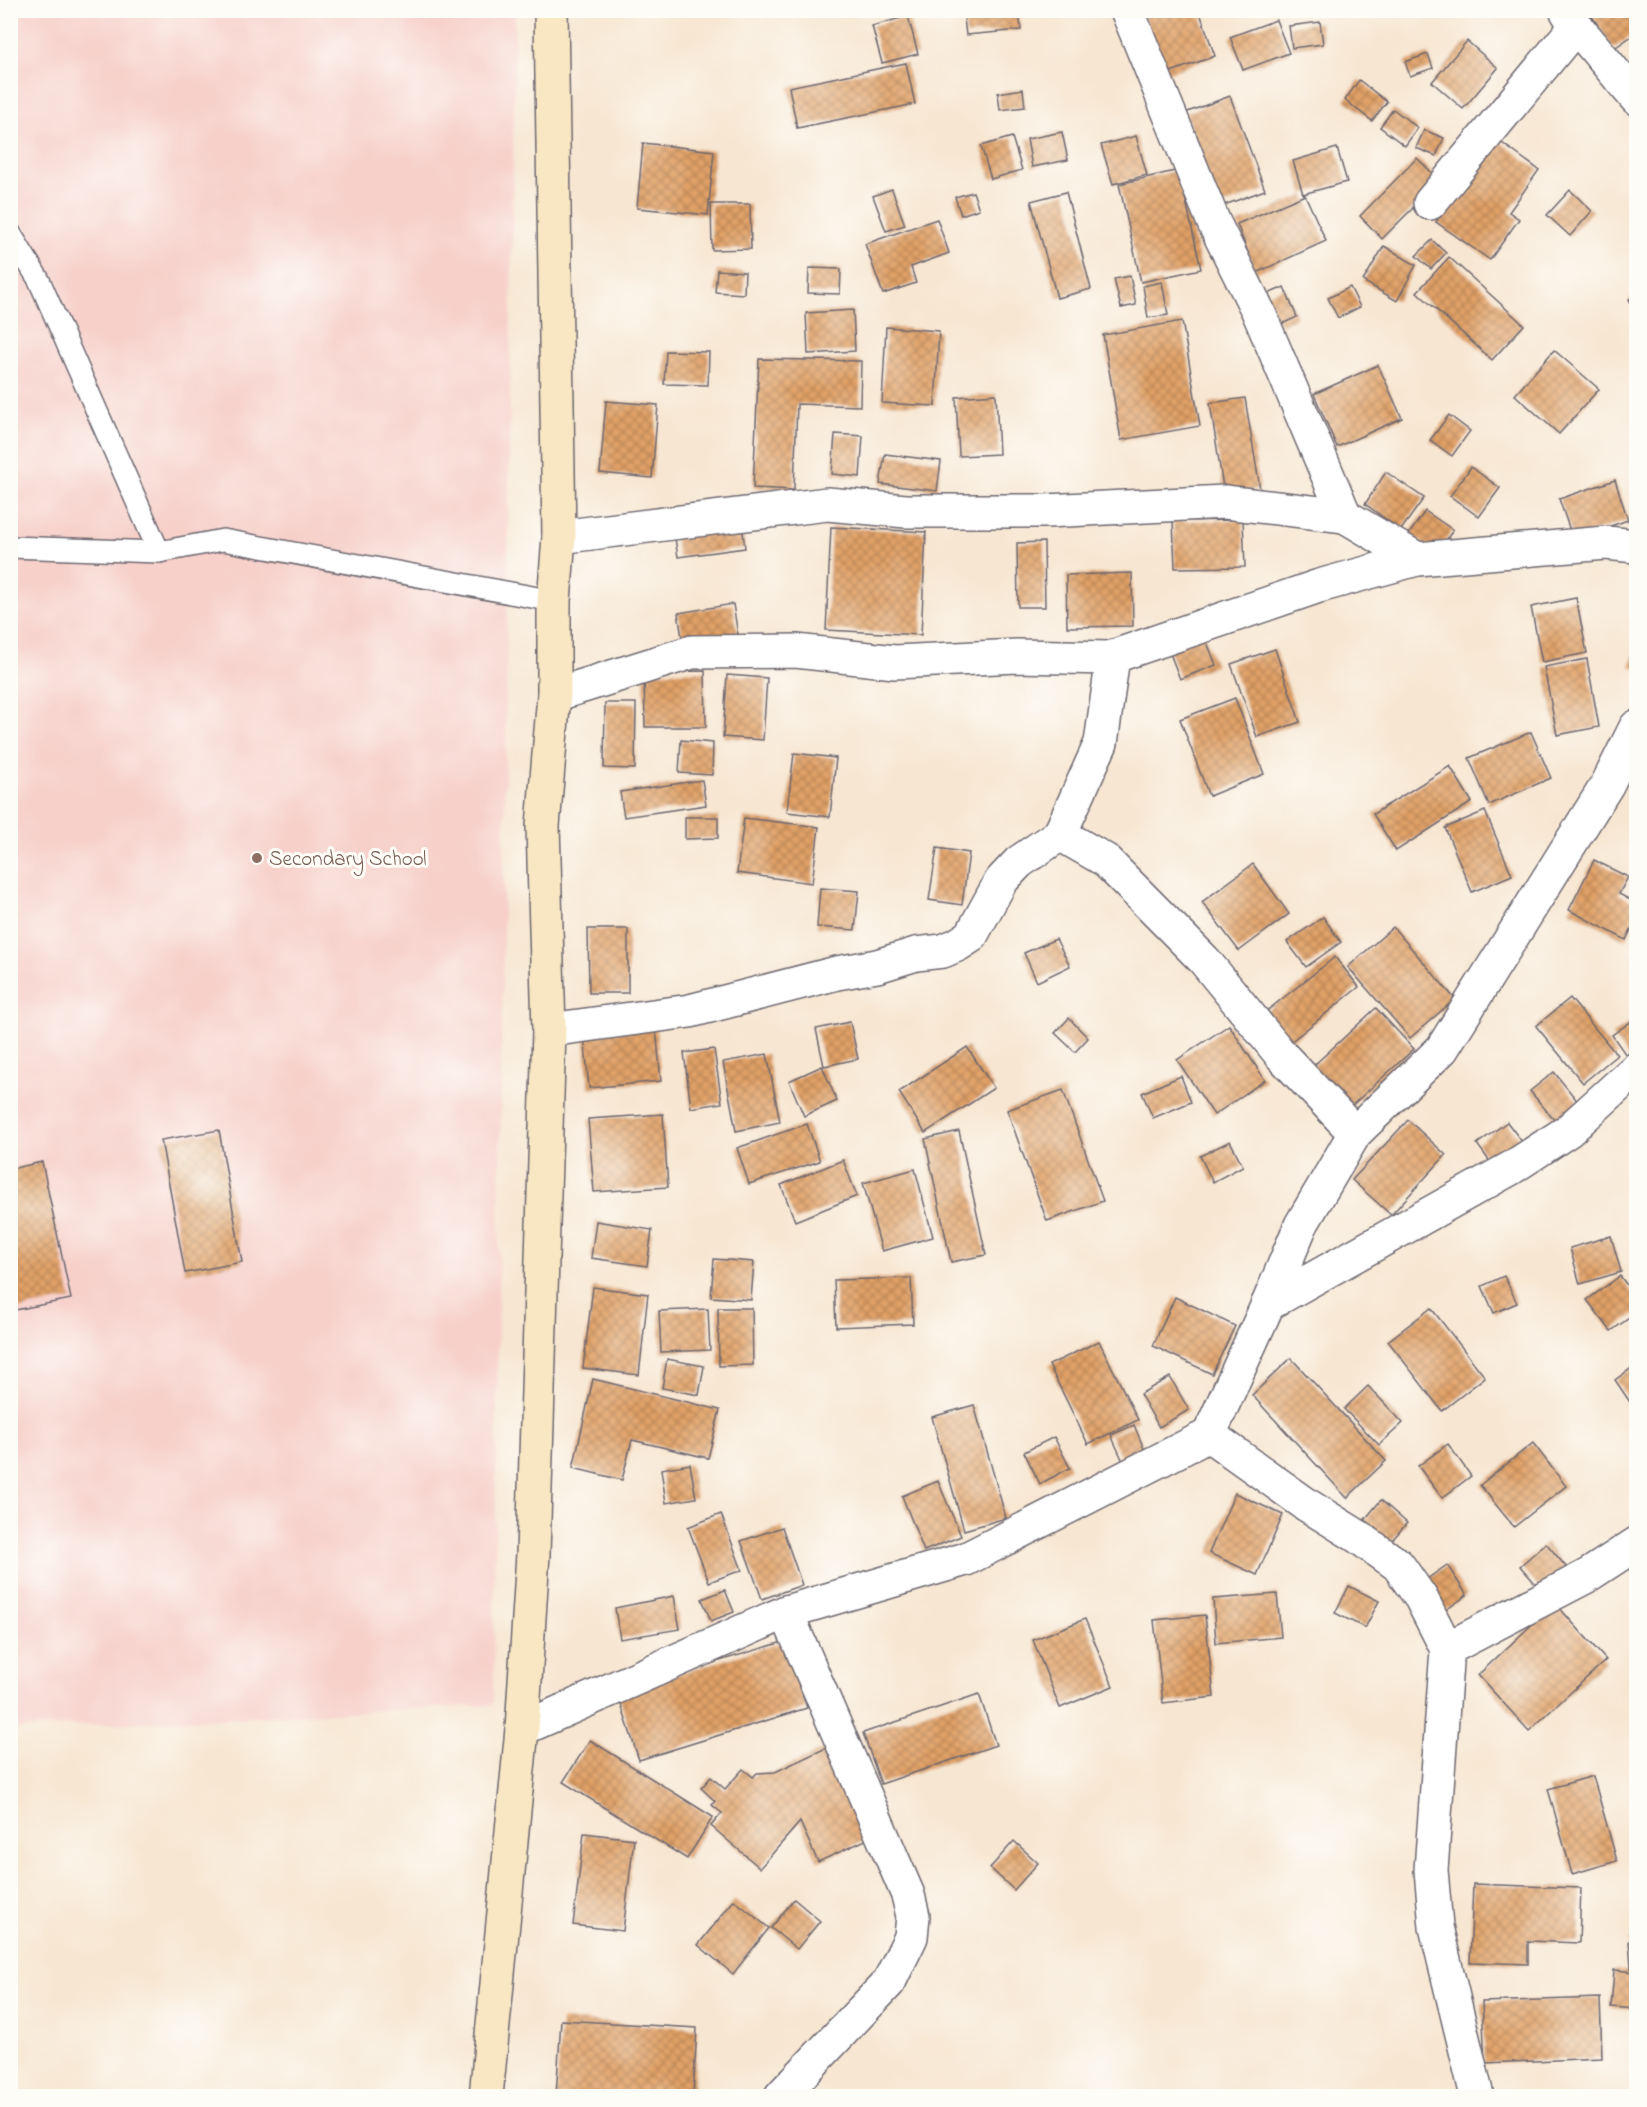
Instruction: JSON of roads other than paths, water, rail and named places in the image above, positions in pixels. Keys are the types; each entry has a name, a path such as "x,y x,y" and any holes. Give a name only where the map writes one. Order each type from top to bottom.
{"main road":[{"path":"486,2097 522,1729 533,1554 549,1030 543,826 554,695 554,602 559,537 551,10"}],"street":[{"path":"1127,10 1214,223 1258,311 1345,516"},
{"path":"1430,203 1571,18 1636,98"},
{"path":"559,537 827,504 906,511 1046,511 1225,502 1345,516 1417,559"},
{"path":"554,695 692,652 796,651 895,662 1017,656 1113,657 1319,586 1417,559 1595,544 1636,546"},
{"path":"549,1030 690,1011 877,966 916,954 943,951 971,936 1001,881 1019,862 1060,834 1101,742 1113,657"},
{"path":"522,1729 786,1612 966,1559 1209,1435 1301,1224 1355,1133 1442,1049 1607,785 1636,727"},
{"path":"1060,834 1105,860 1204,960 1282,1056 1355,1133"},
{"path":"1268,1304 1513,1167 1568,1131 1636,1069"},
{"path":"1209,1435 1307,1505 1398,1565 1421,1598 1447,1649 1431,1870 1436,1927 1477,2097"},
{"path":"1447,1649 1587,1576 1636,1544"},
{"path":"781,2097 889,1982 911,1937 913,1916 908,1895 786,1612"}],"lane":[{"path":"10,233 39,280 159,552"},
{"path":"10,547 159,552 223,540 554,602"}],"place":[{"name":"Secondary School","path":"257,858"}]}
